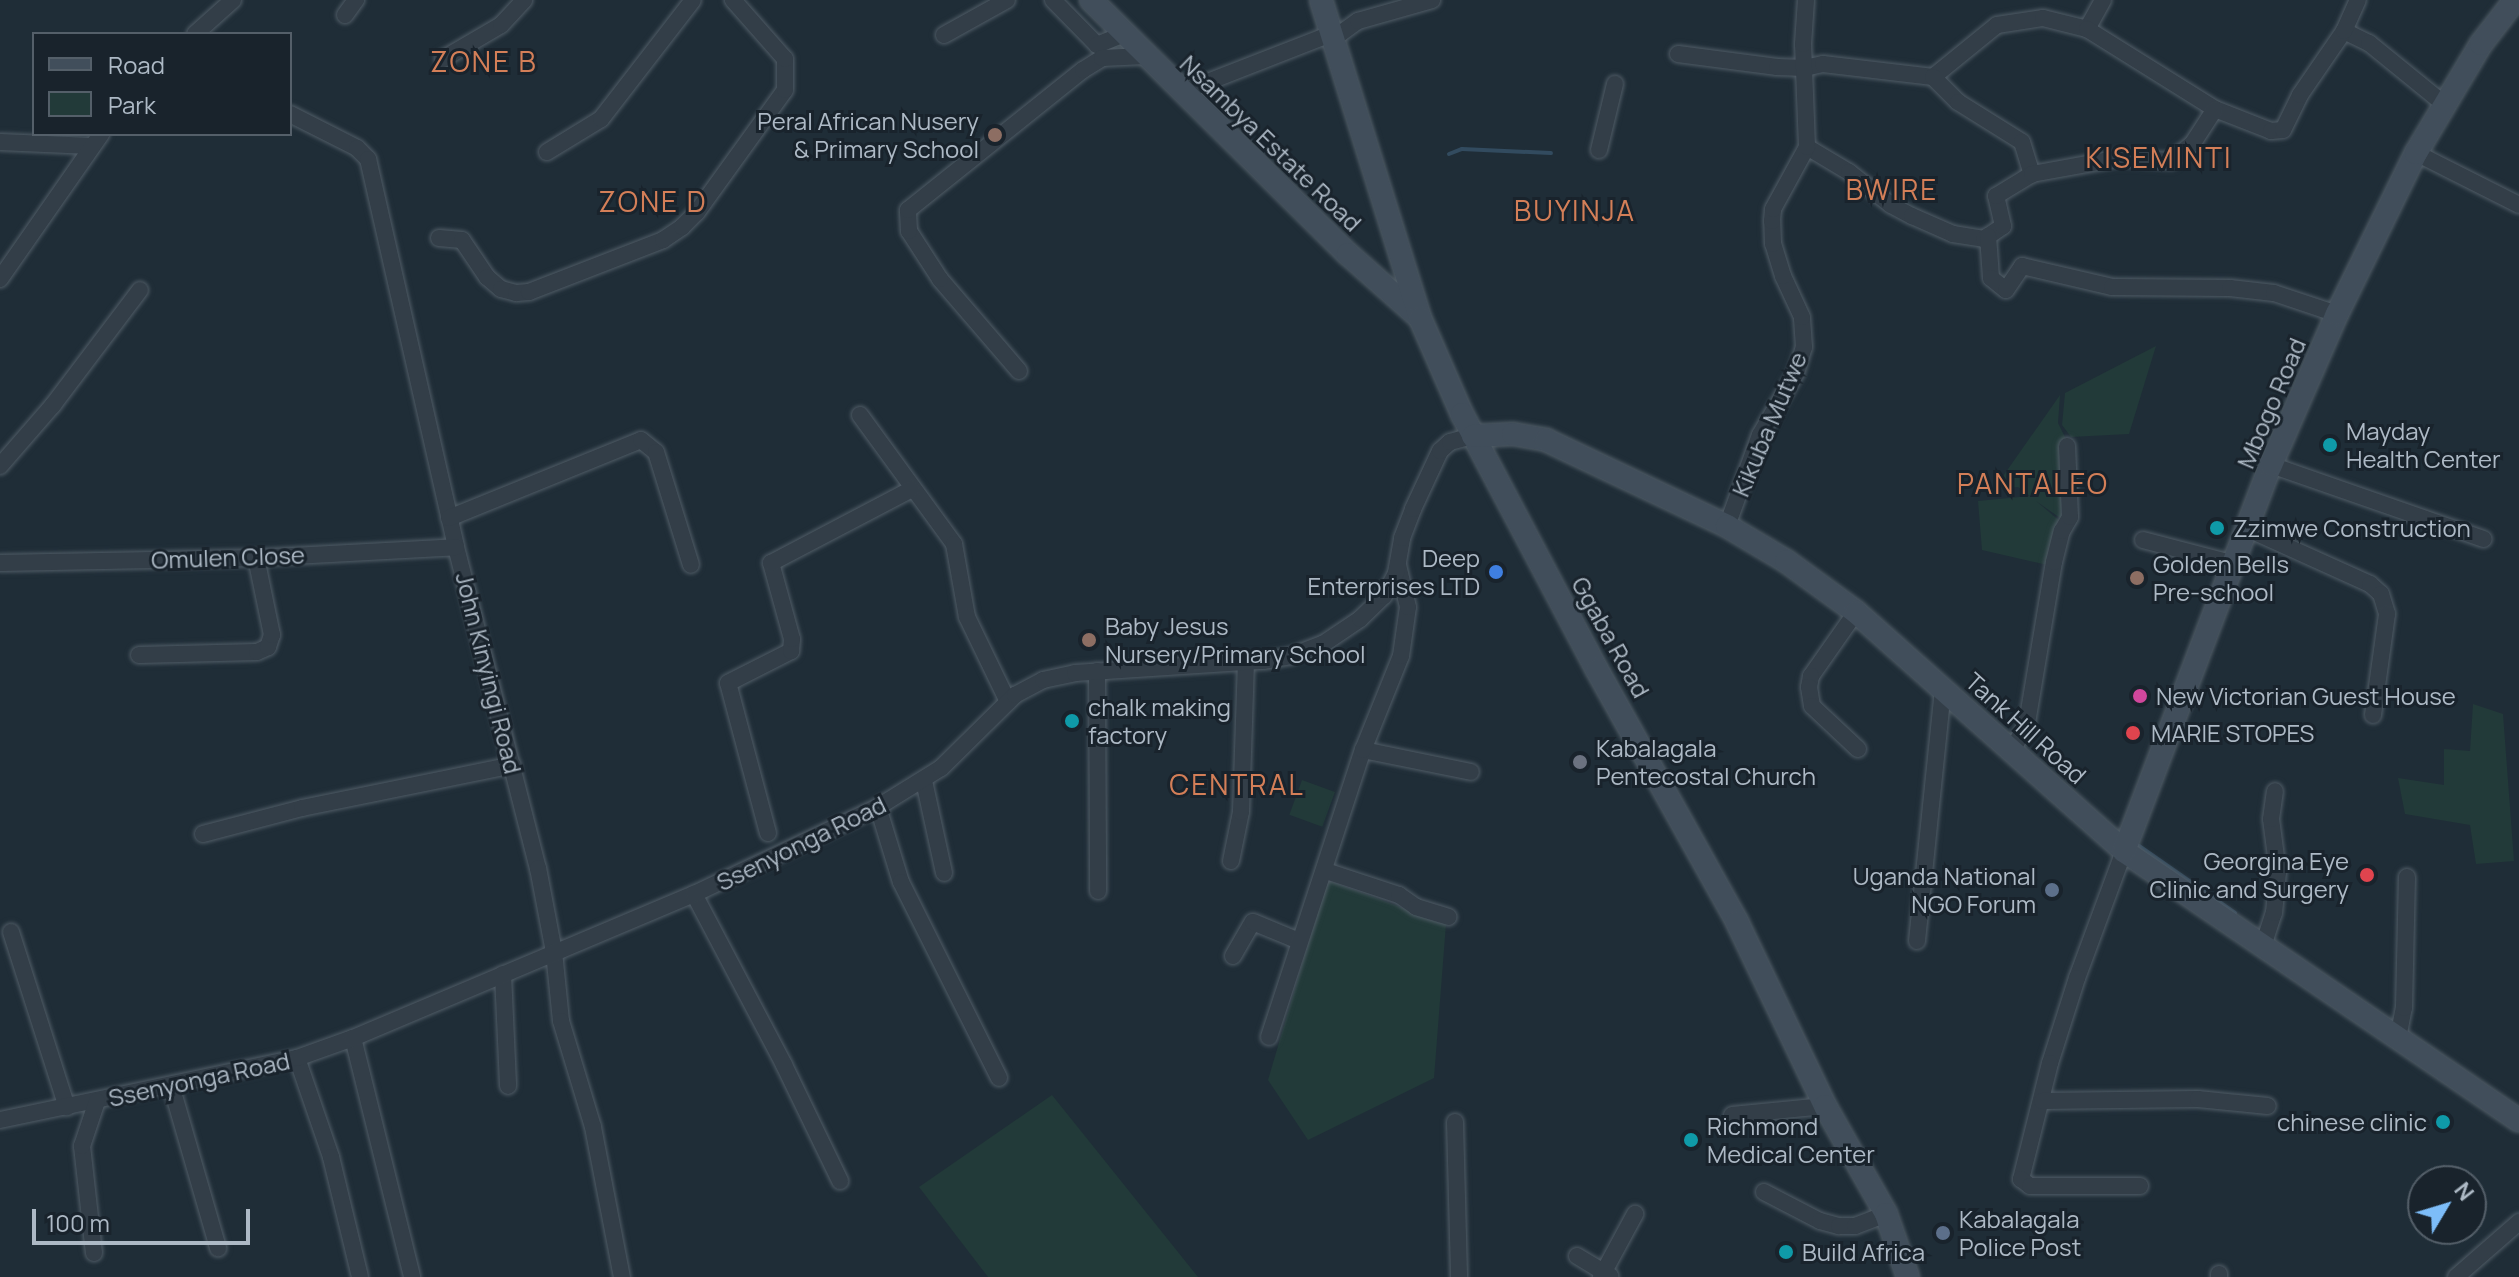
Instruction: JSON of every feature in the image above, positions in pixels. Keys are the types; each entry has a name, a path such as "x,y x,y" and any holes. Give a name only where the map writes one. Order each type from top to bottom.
{"street":[{"path":"197,32 233,0"},
{"path":"345,15 356,0"},
{"path":"443,59 501,25 524,0"},
{"path":"547,152 601,119 693,0"},
{"path":"439,238 462,240 487,277 501,289 516,293 529,292 663,240 682,227 697,212 785,90 785,59 733,0"},
{"path":"944,35 1007,0"},
{"path":"1053,0 1097,45 1124,34"},
{"name":"Nsambya Estate Road","path":"1091,0 1348,254 1420,318"},
{"name":"Ggaba Road","path":"1321,0 1420,318 1473,436 1737,922 1825,1106 1886,1214 1908,1277"},
{"path":"1182,92 1332,37 1350,24 1432,0"},
{"path":"1806,0 1807,147 1849,172 1891,205 1968,239 1988,236 2003,226 1996,196 2032,174 2120,158 2171,161 2193,143 2215,109"},
{"path":"2087,29 2103,0"},
{"path":"1933,77 1986,32 2013,20 2043,18 2087,29 2215,109 2271,131 2283,130 2291,121 2300,95 2313,81 2344,31 2358,0"},
{"name":"Mbogo Road","path":"2124,851 2271,465 2337,314 2416,153 2481,44 2515,0"},
{"path":"2344,31 2369,43 2444,104"},
{"path":"1678,54 1805,68 1823,64 1933,77 1958,102 2022,142 2032,174"},
{"path":"1019,371 940,279 909,231 908,210 1092,64 1118,55 1145,56"},
{"path":"1599,150 1615,84"},
{"name":"John Kinyingi Road","path":"292,115 357,148 368,159 449,518 513,765 554,952 561,1021 593,1127 622,1277"},
{"path":"0,142 96,140"},
{"path":"0,279 96,140"},
{"name":"Kikuba Mutwe","path":"1727,526 1760,435 1796,373 1804,347 1802,317 1776,255 1772,221 1773,209 1807,147"},
{"path":"2416,153 2519,205"},
{"path":"1988,236 1991,278 2006,290 2022,266 2112,287 2258,290 2337,314"},
{"path":"0,466 62,393 140,290"},
{"path":"860,415 954,544 967,617 1008,702"},
{"name":"Tank Hill Road","path":"1473,436 1513,434 1546,440 1727,526 1786,561 1856,612 2124,851 2519,1120"},
{"name":"Ssenyonga Road","path":"0,1120 297,1058 353,1038 694,894 771,843 878,807 924,781 1008,702 1043,680 1097,671 1291,656 1340,634 1384,596 1398,565 1402,538 1440,451 1450,442 1473,436"},
{"path":"449,518 641,440 656,452 691,565"},
{"path":"2012,751 2027,723 2054,562 2062,531 2070,517 2067,446"},
{"path":"2271,465 2483,539"},
{"path":"771,843 728,683 791,651 792,639 771,563 912,489"},
{"path":"2248,529 2370,584 2381,594 2387,614 2373,715"},
{"path":"2143,540 2235,564"},
{"name":"Omulen Close","path":"0,563 256,558 456,547"},
{"path":"139,655 257,652 268,647 272,635 256,558"},
{"path":"1269,1037 1299,941 1326,871 1363,750 1401,656 1408,607 1398,565"},
{"path":"1856,612 1811,676 1809,687 1812,706 1858,749"},
{"path":"1231,861 1241,812 1246,661"},
{"path":"1097,671 1098,891"},
{"path":"1917,941 1943,688"},
{"path":"1363,750 1471,772"},
{"path":"203,834 316,805 513,765"},
{"path":"924,781 944,873"},
{"path":"2263,946 2274,913 2278,872 2271,819 2275,791"},
{"path":"878,807 890,850 916,916 999,1078"},
{"path":"2124,851 2077,978 2021,1179 2030,1186 2140,1186"},
{"path":"1326,871 1399,895 1416,907 1448,917"},
{"path":"2398,1038 2404,1008 2407,877"},
{"path":"694,894 784,1065 840,1181"},
{"path":"1233,956 1253,922 1299,941"},
{"path":"11,932 67,1107"},
{"path":"503,974 508,1086"},
{"path":"353,1038 412,1277"},
{"path":"297,1058 331,1157 360,1277"},
{"path":"171,1085 218,1248"},
{"path":"2042,1101 2198,1099 2268,1106"},
{"path":"94,1253 82,1146 97,1101"},
{"path":"1732,1115 1825,1106"},
{"path":"1455,1122 1459,1277"},
{"path":"1764,1192 1820,1221 1839,1226 1855,1226 1886,1214"},
{"path":"1577,1256 1605,1275 1635,1214"},
{"path":"2456,1277 2519,1222"}],"green space":[{"path":"2156,346 2129,434 2071,437 2062,425 2065,393"},
{"path":"2060,395 2058,423 2066,439 2063,520 2036,501 2061,522 2052,566 1982,550 1978,501 2030,496 2018,487 1994,489"},
{"path":"2473,704 2503,714 2514,861 2476,864 2470,825 2405,814 2398,778 2444,785 2444,749 2470,751"},
{"path":"1302,780 1335,792 1322,827 1289,815"},
{"path":"1327,880 1446,924 1434,1078 1308,1140 1268,1080"},
{"path":"1052,1095 1198,1277 988,1277 919,1187"}],"waterway":[{"path":"1449,154 1462,149 1551,153"},
{"path":"2139,846 2235,913"}],"place":[{"name":"Peral African Nusery & Primary School","path":"995,135"},
{"name":"Mayday Health Center","path":"2330,445"},
{"name":"Zzimwe Construction","path":"2217,528"},
{"name":"Deep Enterprises LTD","path":"1496,572"},
{"name":"Golden Bells Pre-school","path":"2137,578"},
{"name":"Baby Jesus Nursery/Primary School","path":"1089,640"},
{"name":"New Victorian Guest House","path":"2140,696"},
{"name":"chalk making factory","path":"1072,721"},
{"name":"MARIE STOPES","path":"2133,733"},
{"name":"Kabalagala Pentecostal Church","path":"1580,762"},
{"name":"Georgina Eye Clinic and Surgery","path":"2367,875"},
{"name":"Uganda National NGO Forum","path":"2052,890"},
{"name":"chinese clinic","path":"2443,1122"},
{"name":"Richmond Medical Center","path":"1691,1140"},
{"name":"Kabalagala Police Post","path":"1943,1233"},
{"name":"Build Africa","path":"1786,1252"}],"district":[{"name":"ZONE B","path":"484,61"},
{"name":"KISEMINTI","path":"2159,157"},
{"name":"BWIRE","path":"1892,189"},
{"name":"ZONE D","path":"653,201"},
{"name":"BUYINJA","path":"1575,210"},
{"name":"PANTALEO","path":"2033,483"},
{"name":"CENTRAL","path":"1237,784"}]}
